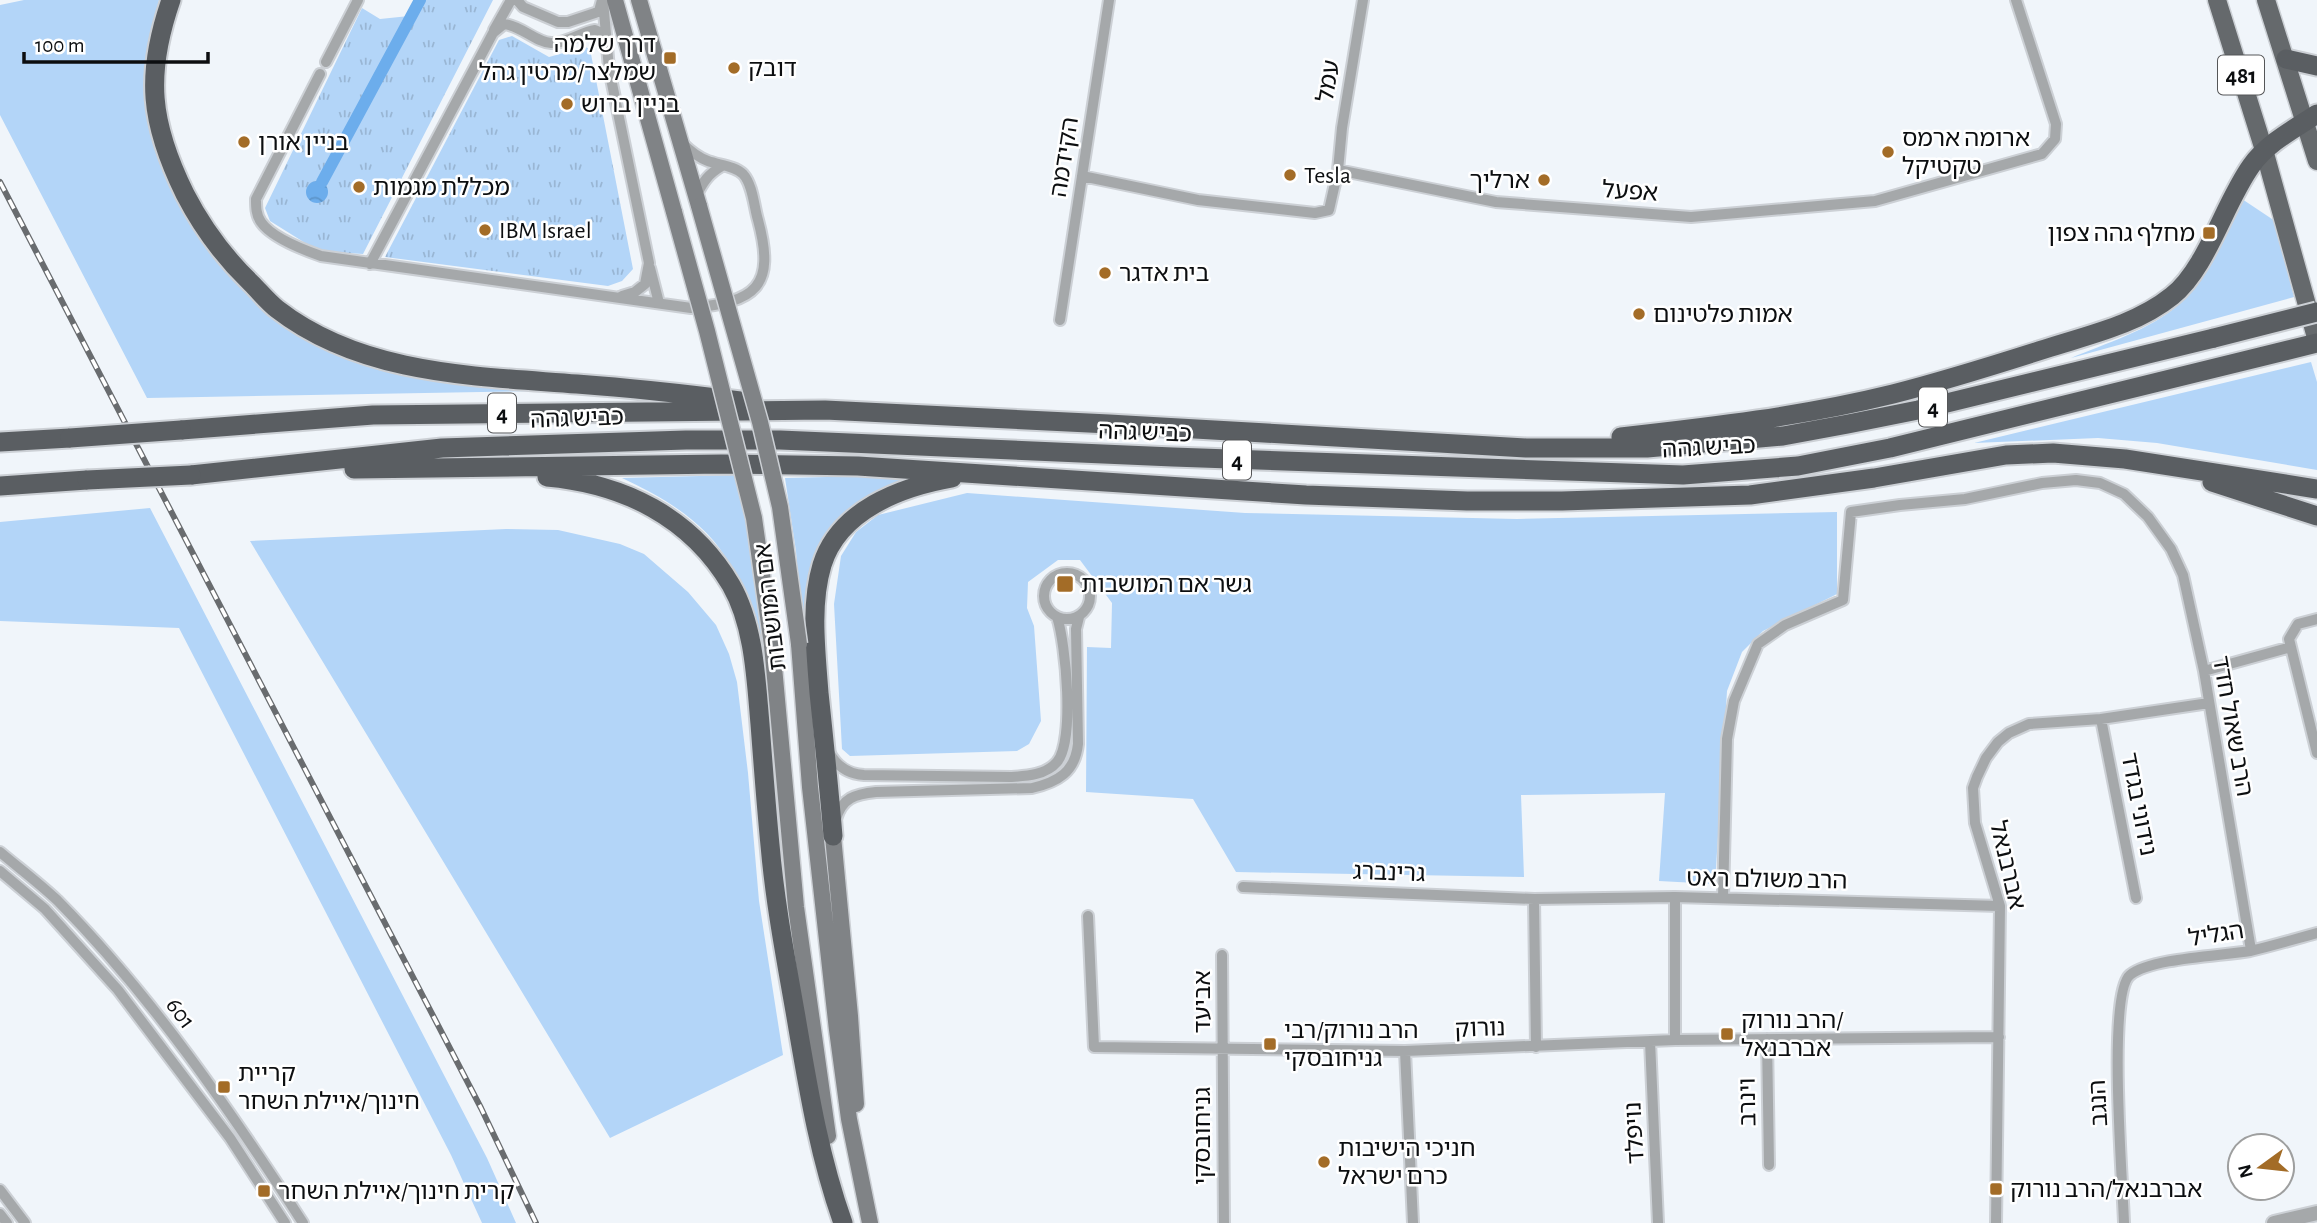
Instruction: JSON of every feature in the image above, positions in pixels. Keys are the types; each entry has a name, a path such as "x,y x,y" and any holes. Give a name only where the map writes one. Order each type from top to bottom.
{"highway":[{"path":"171,0 154,61 156,119 164,144 193,210 216,245 277,309 318,334 361,353 402,365 468,375 618,387 825,411"},
{"path":"2286,59 2317,66"},
{"path":"1510,447 1687,429 1892,394 1994,365 2129,321 2163,303 2186,283 2202,258 2241,181 2264,150 2311,118"},
{"name":"כביש גהה","path":"0,442 373,415 825,411 1510,447 1647,447 1783,436 1918,411 2316,312"},
{"name":"כביש גהה","path":"0,486 241,471 442,447 713,440 780,440 1683,475 1798,466 1864,453 2222,368 2317,342"},
{"path":"241,471 735,464 858,466 1306,495 1467,501 1562,501 1750,495 1874,478 2006,455 2084,455 2317,489"},
{"path":"2154,464 2317,516"},
{"path":"442,467 574,480 608,487 636,498 681,526 718,564 732,586 742,613 754,665 770,848 808,1083 826,1171 845,1223"},
{"path":"833,836 817,667 816,621 820,574 831,546 857,515 872,504 938,480 974,474"}],"main road":[{"name":"אם המושבות","path":"615,0 707,331 754,518 772,645 796,907 808,1004 824,1118 845,1223"},
{"name":"אם המושבות","path":"639,0 760,422 780,507 799,644 810,787 837,1030 856,1155 870,1223"},
{"name":"481","path":"2217,0 2264,150 2317,342"},
{"name":"481","path":"2266,0 2286,59 2311,118 2317,161"},
{"path":"833,836 855,1082 856,1155"}],"street":[{"path":"326,62 358,0"},
{"path":"370,264 510,0"},
{"path":"517,0 523,7 562,23 595,13 602,0"},
{"path":"602,0 609,69 659,303"},
{"name":"הקידמה","path":"1060,320 1109,0"},
{"name":"עמל","path":"1338,170 1342,128 1363,0"},
{"name":"אפעל","path":"1338,170 1496,202 1691,217 1875,201 2042,154 2055,139 2056,124 2016,0"},
{"path":"492,33 504,24 515,25 546,42 555,43 591,30 599,31 607,39"},
{"path":"320,74 256,199 256,210 261,222 271,231 302,249 321,256 691,307 716,305 750,293 763,276 765,247 748,184 743,174 733,168 695,156 680,141"},
{"path":"698,201 703,181 722,166"},
{"path":"1082,176 1198,200 1315,213 1329,210 1338,170"},
{"path":"619,297 635,292 645,284 649,263"},
{"name":"הרב שאול חדד","path":"1723,898 1727,739 1734,701 1758,644 1786,625 1843,600 1851,512 1965,499 2042,483 2076,480 2100,483 2124,494 2148,517 2171,548 2183,575 2210,703 2251,950"},
{"path":"833,836 838,810 843,802 857,794 1032,788 1055,782 1063,776 1077,757 1079,744 1076,629 1079,617 1089,606 1090,592 1084,579 1071,573 1056,575 1046,586 1044,600 1051,613 1057,617 1079,617"},
{"path":"824,736 835,763 851,774 1011,777 1029,776 1050,768 1062,754 1067,725 1064,643 1057,617"},
{"path":"2317,620 2298,624 2289,639 2317,753"},
{"path":"2204,671 2291,647"},
{"name":"אברבנאל","path":"1996,1223 2000,906 1975,823 1973,788 1986,758 1998,742 2009,733 2029,724 2101,719 2210,703"},
{"name":"נידוני בגדד","path":"2101,719 2136,898"},
{"name":"601","path":"0,852 55,898 129,980 242,1130 303,1223"},
{"name":"601","path":"0,871 45,909 118,989 230,1138 285,1223"},
{"name":"גרינברג","path":"1243,887 1534,899 1675,897"},
{"name":"הרב משולם ראט","path":"1675,1040 1675,897 2000,906"},
{"path":"1534,899 1536,1047"},
{"name":"נורוק","path":"1088,916 1094,1047 1405,1051 1675,1040 1999,1037"},
{"name":"הגליל","path":"2124,981 2131,974 2155,965 2251,950 2317,933"},
{"name":"אביעד","path":"1222,955 1223,1049"},
{"name":"הנגב","path":"2124,981 2120,1000 2117,1058 2124,1223"},
{"name":"וינרב","path":"1767,1039 1769,1165"},
{"name":"נויפלד","path":"1650,1041 1658,1223"},
{"name":"גניחובסקי","path":"1223,1049 1224,1223"},
{"path":"1405,1051 1413,1223"},
{"path":"0,1190 25,1223"},
{"path":"2274,1223 2317,1213"},
{"path":"0,1214 7,1223"}],"green space":[{"path":"24,0 159,0 148,42 144,97 153,136 200,237 335,350 541,384 539,391 147,398 0,115 0,5"},
{"path":"424,0 493,0 363,254 318,251 270,221 265,208 362,8 380,19 409,16"},
{"path":"512,36 549,57 585,47 590,49 633,269 622,281 608,286 385,257 499,40"},
{"path":"2242,199 2275,221 2294,297 2071,358 2141,329 2178,305 2207,269"},
{"path":"2311,362 2317,382 2317,470 2157,443 2098,438 1974,443"},
{"path":"738,475 747,516 768,664 757,659 740,588 721,550 710,536 683,513 622,478"},
{"path":"911,475 909,485 844,517 813,620 801,619 796,551 785,478"},
{"path":"967,493 1245,513 1517,519 1837,512 1837,594 1763,631 1742,652 1727,691 1715,884 1659,881 1665,793 1521,795 1524,877 1236,872 1193,799 1086,792 1087,647 1111,648 1112,603 1080,560 1058,560 1028,582 1027,608 1034,626 1041,721 1029,744 1017,751 850,756 842,749 834,604 841,556 856,532 878,515"},
{"path":"150,508 487,1158 516,1223 482,1223 451,1155 179,628 0,621 0,522"},
{"path":"506,529 558,530 620,544 644,554 688,592 716,625 729,654 737,682 759,901 783,1055 610,1138 250,541"}],"water":[{"path":"317,181 325,184 328,192 325,200 317,203 309,200 306,192 309,184"}],"waterway":[{"path":"322,182 420,0"}],"railway":[{"path":"0,182 481,1108 536,1223"}],"place":[{"name":"דרך שלמה שמלצר/מרטין גהל","path":"670,58"},
{"name":"דובק","path":"734,68"},
{"name":"בניין ברוש","path":"567,104"},
{"name":"בניין אורן","path":"244,142"},
{"name":"ארומה ארמס טקטיקל","path":"1888,152"},
{"name":"Tesla","path":"1290,175"},
{"name":"ארליך","path":"1544,180"},
{"name":"מכללת מגמות","path":"359,187"},
{"name":"IBM Israel","path":"485,230"},
{"name":"מחלף גהה צפון","path":"2209,233"},
{"name":"בית אדגר","path":"1105,273"},
{"name":"אמות פלטינום","path":"1639,314"},
{"name":"גשר אם המושבות","path":"1065,584"},
{"name":"הרב נורוק/ אברבנאל","path":"1727,1034"},
{"name":"הרב נורוק/רבי גניחובסקי","path":"1270,1044"},
{"name":"קריית חינוך/איילת השחר","path":"224,1087"},
{"name":"חניכי הישיבות כרם ישראל","path":"1324,1162"},
{"name":"אברבנאל/הרב נורוק","path":"1996,1189"},
{"name":"קרית חינוך/איילת השחר","path":"264,1191"}]}
